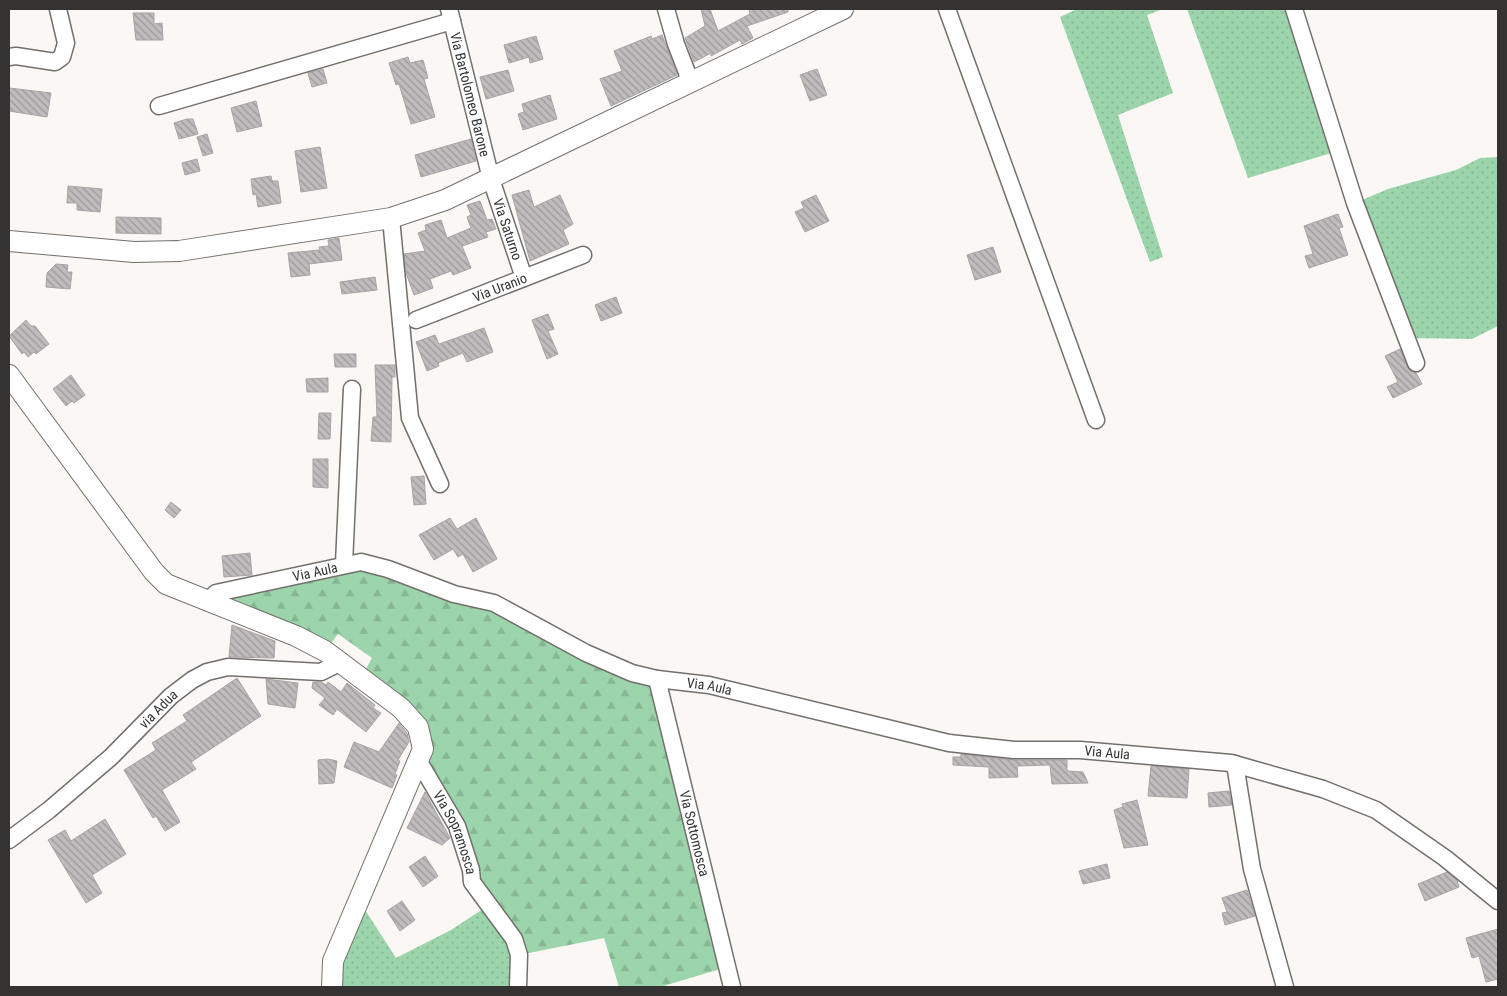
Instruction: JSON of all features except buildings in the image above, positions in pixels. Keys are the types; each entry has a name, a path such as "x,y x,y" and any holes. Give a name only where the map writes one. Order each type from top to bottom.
{"main road":[{"path":"9,241 134,252 179,251 390,218 445,200 491,179 843,9"},
{"path":"9,375 154,572 166,584 296,636 341,662 401,708 418,727 423,748 333,960 332,987"}],"street":[{"path":"9,57 16,56 55,62 62,57 66,43 58,9"},
{"path":"666,9 676,44 691,83"},
{"path":"947,9 1096,420"},
{"path":"1294,9 1355,203 1416,363"},
{"path":"159,106 450,15"},
{"name":"Via Bartolomeo Barone","path":"450,15 491,179"},
{"name":"Via Saturno","path":"491,179 524,278"},
{"path":"390,218 410,418 440,484"},
{"name":"Via Uranio","path":"416,320 583,255"},
{"path":"344,564 352,389"},
{"name":"Via Aula","path":"207,602 216,593 344,564 361,562 454,594 494,603 586,653 632,673 657,679 710,685 950,743 1014,750 1080,750 1235,764 1323,789 1376,810 1445,858 1498,901"},
{"name":"via Adua","path":"9,840 50,810 111,757 171,696 192,680 207,672 228,667 321,672 341,662"},
{"name":"Via Sottomosca","path":"657,679 732,987"},
{"name":"Via Sopramosca","path":"418,760 457,826 471,870 472,882 514,939 518,955 518,987"},
{"path":"1235,764 1252,868 1285,987"}],"green space":[{"path":"1077,9 1163,9 1147,15 1173,93 1118,115 1163,257 1150,262 1060,17"},
{"path":"1187,9 1294,9 1338,151 1248,178"},
{"path":"1498,157 1498,326 1472,339 1407,338 1355,203 1388,189 1456,170 1480,158"},
{"path":"344,564 454,594 657,679 727,967 660,987 619,987 604,938 519,955 472,882 465,850 418,760 418,727 361,678 372,658 338,634 325,651 216,593"},
{"path":"358,899 396,958 451,930 489,905 504,925 518,987 332,987"}]}
